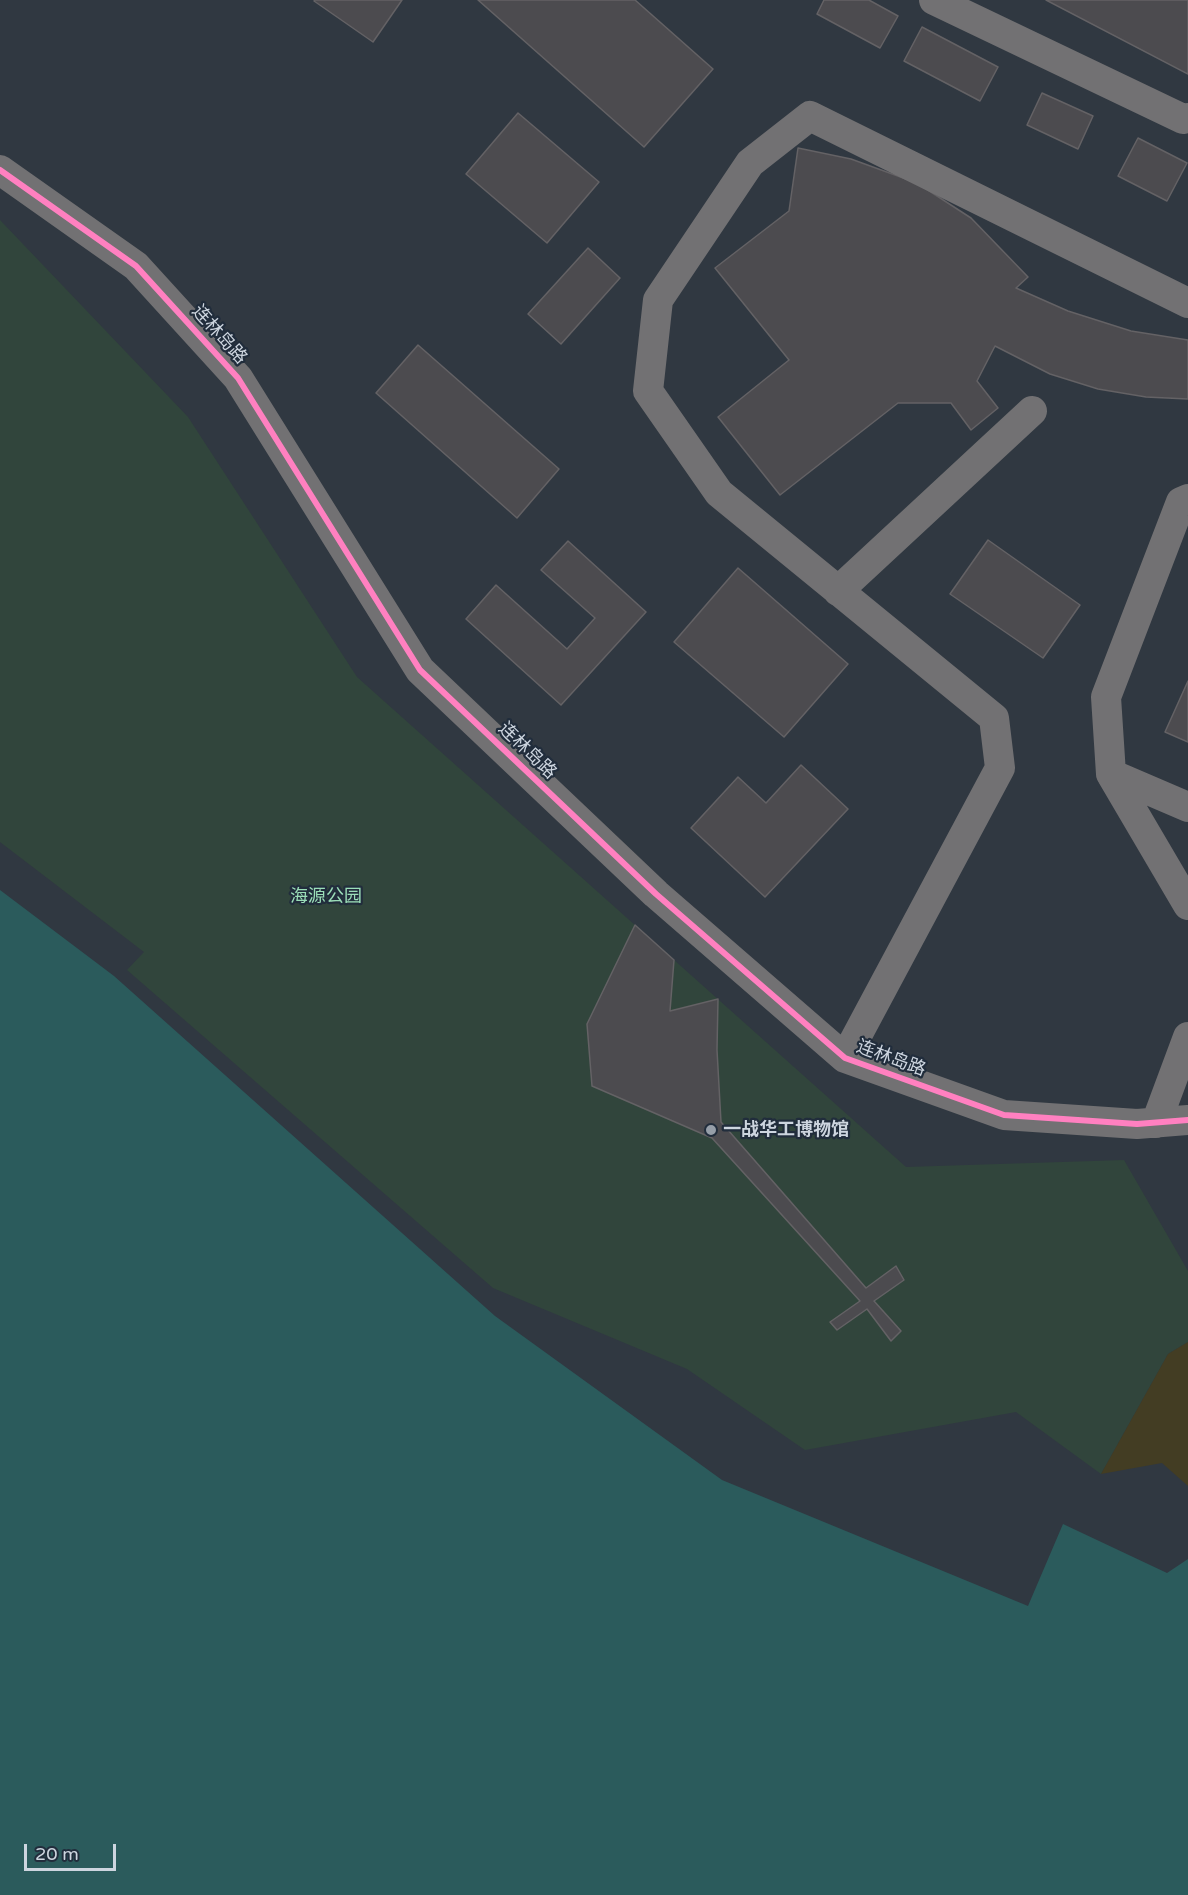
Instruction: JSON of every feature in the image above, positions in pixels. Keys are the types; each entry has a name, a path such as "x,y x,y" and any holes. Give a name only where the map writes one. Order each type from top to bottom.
{"street":[{"path":"934,0 1183,119 1188,118"},
{"path":"845,1058 1000,768 994,718 719,493 648,391 658,300 750,163 810,116 1188,303"},
{"name":"连林岛路","path":"0,170 136,266 238,378 420,670 656,894 845,1058 1004,1115 1137,1124 1188,1120"},
{"path":"838,591 1032,411"},
{"path":"1188,499 1181,502 1106,697 1111,774 1188,905"},
{"path":"1111,774 1188,807"},
{"path":"1156,1123 1186,1046"}],"green space":[{"name":"海源公园","path":"0,220 188,417 357,677 906,1167 1124,1160 1188,1271 1188,1342 1168,1354 1101,1474 1016,1412 805,1450 687,1369 493,1288 127,970 144,952 0,842"}],"sand":[{"path":"1188,1342 1188,1486 1162,1463 1101,1474 1168,1354"}],"shaded area":[{"path":"0,890 114,976 495,1316 722,1480 1028,1606 1063,1524 1167,1573 1188,1559 1188,1895 0,1895"}],"building":[{"path":"315,0 402,0 373,42"},
{"path":"478,0 635,0 713,69 644,147"},
{"path":"824,0 869,0 898,16 880,48 817,14"},
{"path":"1046,0 1188,0 1188,74"},
{"path":"922,27 998,67 980,101 904,61"},
{"path":"1042,93 1093,116 1078,149 1027,125"},
{"path":"518,113 599,182 547,243 466,174"},
{"path":"1138,138 1187,163 1167,201 1118,176"},
{"path":"798,148 851,159 917,183 971,218 1028,277 1016,288 1068,311 1131,331 1188,340 1188,399 1146,397 1098,389 1050,374 995,346 977,381 998,408 971,430 951,403 898,403 780,495 718,417 789,360 715,268 789,211"},
{"path":"588,248 620,278 561,344 528,314"},
{"path":"418,345 559,469 517,518 376,393"},
{"path":"988,540 1080,605 1043,658 950,594"},
{"path":"568,541 646,612 561,705 466,619 496,585 567,649 595,618 541,570"},
{"path":"738,568 848,664 784,737 674,642"},
{"path":"1188,681 1188,742 1165,732"},
{"path":"801,765 848,809 765,897 691,828 738,777 766,803"},
{"name":"一战华工博物馆","path":"635,925 674,960 670,1011 718,999 717,1050 721,1122 866,1288 896,1266 904,1280 874,1301 901,1331 891,1341 867,1309 837,1330 830,1322 860,1301 712,1138 592,1086 587,1024"}],"cycle path":[{"path":"0,170 136,266 238,378 420,670 656,894 845,1058 1004,1115 1137,1124 1188,1120"}],"place":[{"name":"一战华工博物馆","path":"711,1130"}]}
